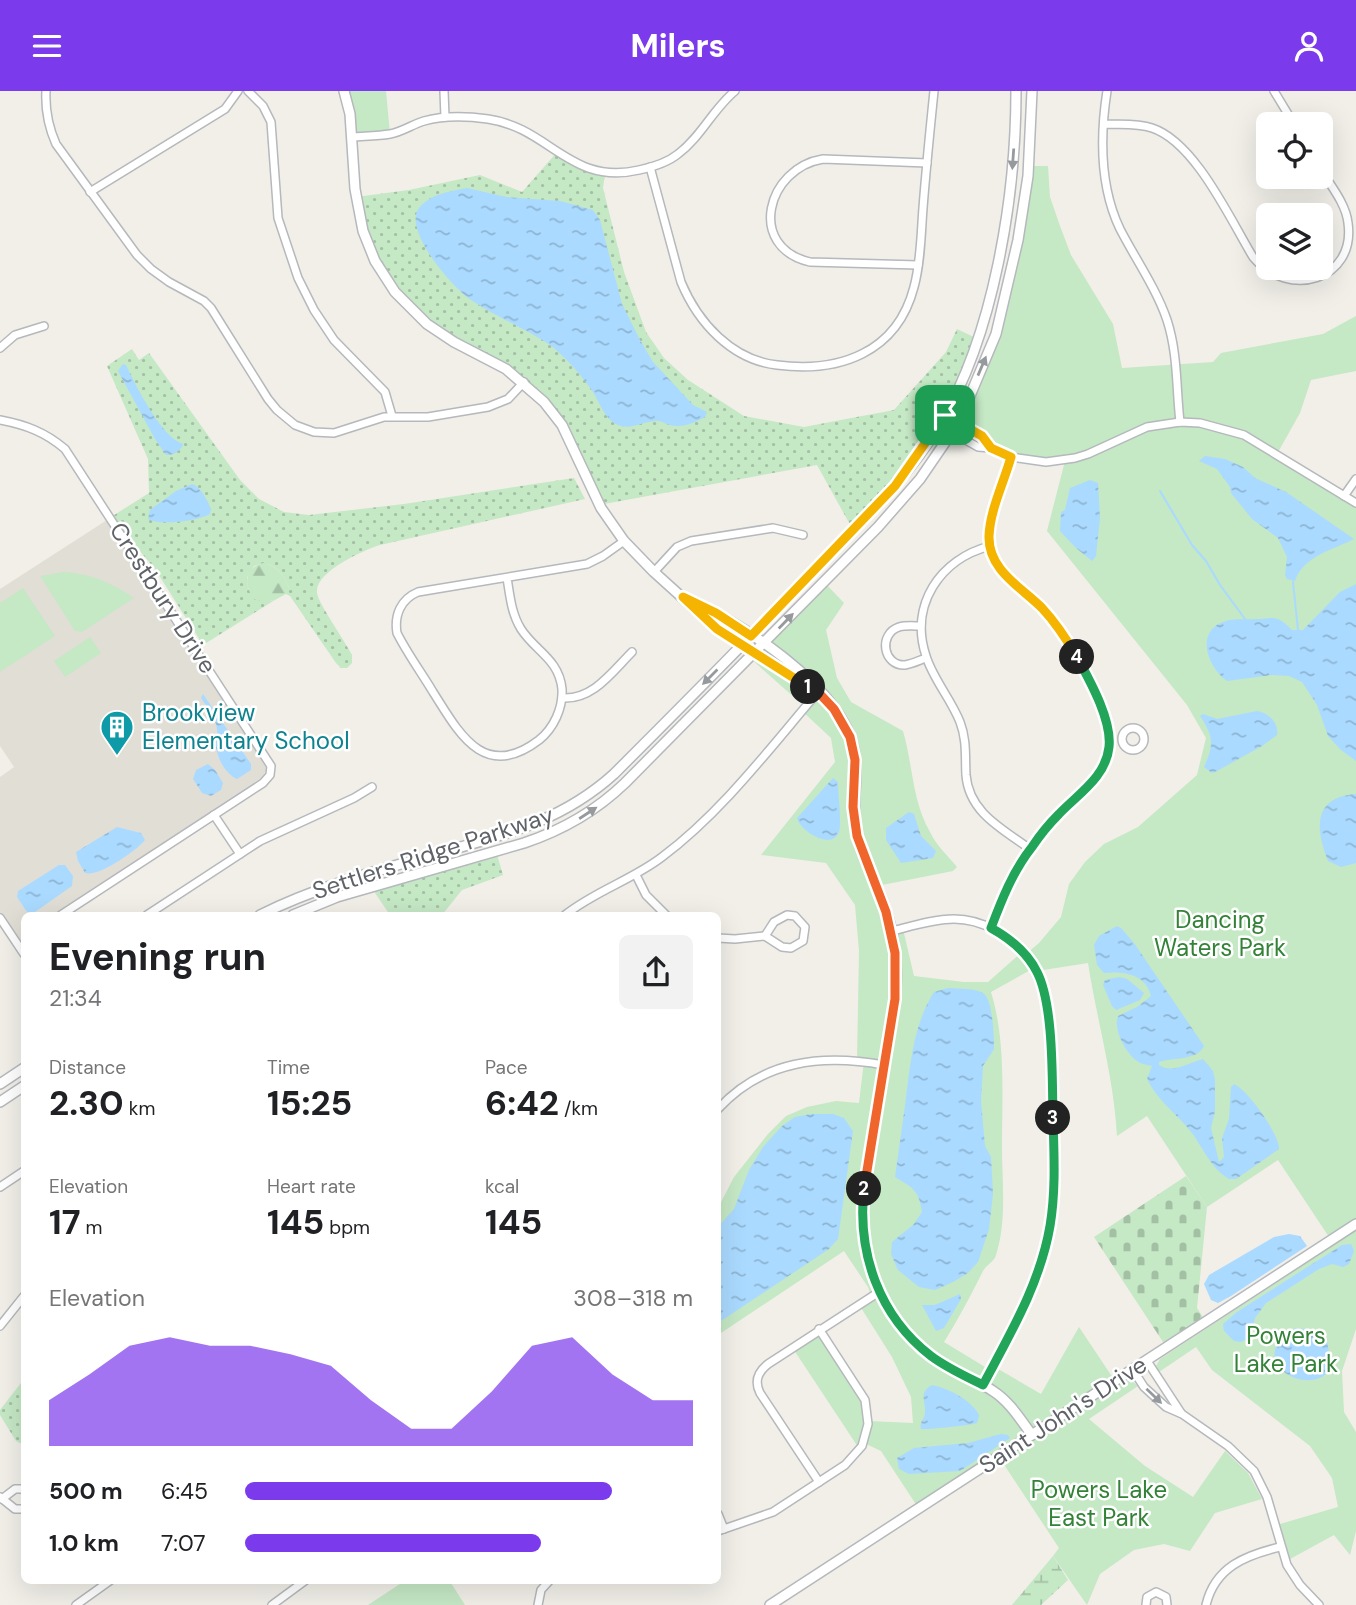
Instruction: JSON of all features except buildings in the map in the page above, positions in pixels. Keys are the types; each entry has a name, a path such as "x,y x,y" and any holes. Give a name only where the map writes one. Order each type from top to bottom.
{"street":[{"path":"46,91 48,127 56,144 125,241 151,269 211,308 268,399 285,418 304,430 341,432 392,416 428,417 488,407 508,399 524,382"},
{"path":"90,192 225,109 237,91"},
{"path":"248,91 263,106 271,122 278,218 298,278 314,310 334,340 385,392 392,416"},
{"path":"344,91 350,114 358,213 369,246 385,278 404,302 427,324 454,342 496,362 524,382 544,401 562,425 592,493 624,541 654,572 717,629 818,692"},
{"path":"444,91 445,117"},
{"path":"352,137 390,134 423,121 445,117 491,119 520,127 583,168 616,173 662,164 678,154 724,100 735,91"},
{"path":"650,167 688,300 721,340 743,356 769,365 817,368 853,359 882,341 898,323 911,296 918,265 934,91"},
{"name":"Settlers Ridge Parkway","path":"267,912 313,891 523,829 559,814 588,796 614,774 743,645 895,486 945,415 967,370 985,318 1010,200 1016,91"},
{"name":"Settlers Ridge Parkway","path":"300,912 337,897 524,843 567,826 612,795 765,644 878,527 920,479 959,422 996,334 1018,240 1028,176 1032,91"},
{"path":"1107,91 1103,160 1110,201 1120,229 1167,320 1176,361 1180,422"},
{"path":"1274,91 1287,112"},
{"path":"1104,124 1143,126 1165,134 1182,145 1253,257 1261,266 1280,278 1304,281 1316,278 1327,273 1344,252 1348,241 1348,219 1333,189"},
{"path":"918,265 810,262 798,259 788,255 778,244 773,235 771,213 784,179 791,171 811,161 822,159 927,163"},
{"path":"0,348 15,335 44,326"},
{"path":"945,415 982,436 991,448"},
{"name":"Crestbury Drive","path":"0,420 38,430 65,449 268,759 271,769 268,779 66,912"},
{"path":"939,425 978,447 991,448 1011,457 1046,462 1075,459 1147,427 1180,422 1200,423 1244,435 1356,503"},
{"path":"991,928 1011,880 1030,849 1058,815 1097,777 1107,759 1110,739 1102,712 1069,643 1042,609 1003,572 990,546 991,524 1011,457"},
{"path":"1344,496 1356,479"},
{"path":"654,572 677,547 691,541 773,528 803,535"},
{"path":"507,577 515,618 525,635 556,667 562,686 562,698 554,723 540,739 512,754 501,755 478,750 461,735 397,633 398,612 412,595 507,577 587,563 603,556 624,541"},
{"path":"990,546 964,555 944,571 928,596 921,626 926,658 953,706 963,731 967,754 967,784 976,806 990,821 1030,849"},
{"path":"683,597 716,613 793,664 834,709 850,737 855,760 853,807 857,836 892,931 897,985 863,1191 862,1222 866,1254 879,1291 896,1319 919,1345 946,1366 983,1385 1010,1405 1032,1435"},
{"path":"921,626 899,627 889,633 885,645 889,657 897,664 908,664 926,658"},
{"path":"562,698 574,698 593,689 632,652"},
{"path":"569,912 636,875 676,846 738,785 818,692"},
{"path":"1110,739 1121,738"},
{"path":"151,912 265,838 372,787"},
{"path":"214,815 240,854"},
{"path":"636,875 646,895 663,912"},
{"path":"721,938 765,936 782,947 791,948 803,941 805,927 795,916 788,915 774,922 765,936"},
{"path":"0,918 21,942"},
{"path":"892,931 953,919 967,920 991,928 1010,939 1023,951 1037,971 1043,990 1051,1057 1055,1172 1050,1227 1037,1276 983,1385"},
{"path":"721,1105 753,1080 785,1066 843,1059 884,1065"},
{"path":"0,1084 21,1070"},
{"path":"0,1102 21,1088"},
{"path":"0,1187 21,1173"},
{"name":"Saint John's Drive","path":"770,1605 1356,1224"},
{"path":"819,1482 760,1394 757,1383 763,1368 879,1291"},
{"path":"0,1326 21,1300"},
{"path":"721,1530 748,1519 769,1515 856,1455 865,1438 868,1419 862,1394 819,1329"},
{"path":"1147,1361 1182,1414"},
{"path":"1133,1370 1153,1396 1166,1407 1182,1414 1237,1453 1254,1471 1267,1497 1280,1547 1294,1577 1319,1605"},
{"path":"21,1489 15,1489 1,1498 15,1509 21,1509"},
{"path":"1206,1605 1220,1576 1231,1565 1246,1556 1280,1547"},
{"path":"76,1605 105,1584"},
{"path":"272,1605 301,1584"},
{"path":"538,1605 541,1590 546,1584"},
{"path":"1146,1605 1147,1598 1156,1592 1163,1594 1169,1605"},
{"path":"85,1605 90,1594"}],"shaded area":[{"path":"107,520 264,760 267,770 261,778 58,912 21,912 21,942 18,944 0,918 0,777 14,767 0,746 0,589"}],"green space":[{"path":"344,91 386,91 390,134 352,137"},
{"path":"558,151 605,173 603,188 624,272 646,332 664,358 688,380 744,416 804,427 894,410 946,352 957,329 978,339 939,425 853,530 817,465 604,504 569,440 532,388 412,310 375,261 356,197 409,190 480,175 522,192"},
{"name":"Dancing Waters Park","path":"1029,166 1048,166 1050,197 1060,226 1071,255 1113,324 1122,368 1213,362 1221,353 1323,334 1356,316 1356,371 1311,380 1300,413 1277,454 1356,503 1356,1224 1331,1240 1278,1160 1207,1207 1147,1116 1117,1136 1109,1071 1088,963 1037,971 1034,968 991,992 999,1030 1002,1069 1002,1228 995,1257 983,1271 944,1342 990,1370 993,1366 1041,1394 1079,1327 1115,1381 1131,1380 1138,1386 1089,1419 1145,1466 1193,1497 1225,1451 1248,1473 1262,1499 1215,1513 1190,1551 1164,1544 1134,1550 1100,1574 1087,1605 1053,1556 1059,1548 999,1457 919,1509 881,1451 864,1443 860,1450 792,1347 819,1329 862,1393 868,1421 913,1423 911,1397 892,1357 858,1303 871,1295 868,1287 844,1251 721,1333 721,1202 734,1177 786,1116 807,1107 836,1101 859,1103 864,1061 857,1060 859,951 855,905 826,863 761,855 835,762 831,738 802,711 805,707 750,658 824,582 844,603 826,630 837,678 851,702 903,731 924,820 935,841 957,867 953,871 877,886 892,931 903,929 914,976 988,982 1023,951 1026,954 1039,943 1061,917 1069,884 1085,862 1104,844 1138,827 1197,775 1206,738 1187,705 1047,531 1065,461 1004,454 959,422 996,334"},
{"path":"132,349 139,360 149,353 240,480 259,499 284,512 309,515 404,504 574,478 585,499 380,545 331,570 318,585 317,593 352,655 352,663 347,668 341,668 336,663 290,596 286,594 280,597 289,588 280,572 266,564 254,566 247,577 248,589 271,601 278,598 203,645 155,569 111,517 149,493 148,459 107,366"},
{"path":"263,563 279,572 289,588 282,596 269,601 254,599 247,583 252,568"},
{"path":"63,572 100,580 134,598 82,632 75,631 40,576"},
{"path":"23,588 55,636 0,672 0,603"},
{"path":"90,637 101,653 65,677 54,661"},
{"path":"496,851 503,875 462,890 444,912 388,912 371,887"},
{"path":"1186,1176 1207,1207 1197,1308 1206,1322 1167,1348 1094,1237"},
{"name":"Powers Lake Park","path":"1356,1230 1356,1329 1342,1371 1344,1412 1356,1432 1356,1531 1350,1555 1334,1535 1290,1559 1280,1524 1338,1507 1332,1478 1310,1446 1212,1370 1196,1347 1159,1372 1156,1366 1160,1359"},
{"path":"21,1383 21,1444 16,1441 0,1415 0,1410"},
{"path":"1053,1556 1068,1580 1041,1605 1012,1605"},
{"path":"400,1584 452,1584 465,1605 368,1605"}],"water":[{"path":"467,188 506,197 560,201 593,210 600,220 622,304 640,340 653,362 693,405 707,412 705,417 679,426 657,421 632,426 613,423 580,374 554,348 463,294 423,244 417,230 416,218 419,208 429,199"},
{"path":"123,364 166,432 183,444 171,455 166,455 155,439 118,371"},
{"path":"1205,456 1225,459 1243,467 1255,478 1286,492 1354,539 1312,560 1299,572 1295,581 1287,579 1287,557 1278,538 1252,519 1231,493 1230,487 1217,469 1199,461"},
{"path":"1090,480 1098,483 1100,518 1096,556 1092,561 1060,531 1061,512 1065,510 1070,488"},
{"path":"192,484 206,498 211,509 210,514 179,522 148,519 150,510 176,491"},
{"path":"1356,584 1356,761 1328,736 1317,705 1302,682 1289,676 1272,675 1227,681 1209,658 1207,640 1216,626 1234,620 1275,618 1292,630 1303,630 1340,592"},
{"path":"203,694 251,764 251,770 237,779 226,770 218,756 216,725 201,698"},
{"path":"1257,711 1272,719 1277,735 1217,771 1212,773 1204,767 1210,753 1211,741 1200,716 1203,714 1217,719"},
{"path":"208,764 223,783 221,790 211,796 202,793 193,779 196,770"},
{"path":"833,778 838,782 840,828 830,840 810,833 797,818"},
{"path":"1356,794 1356,863 1341,867 1328,861 1321,837 1321,816 1332,801"},
{"path":"909,812 914,814 921,836 936,851 933,858 901,863 886,840 886,828"},
{"path":"117,827 141,833 145,840 108,867 85,873 76,852"},
{"path":"59,865 65,865 73,876 72,886 35,912 27,912 17,897 18,891"},
{"path":"1117,926 1134,943 1204,1046 1196,1054 1159,1062 1159,1065 1175,1068 1203,1059 1213,1071 1215,1111 1211,1128 1219,1162 1224,1157 1222,1138 1229,1119 1231,1087 1234,1084 1254,1103 1278,1142 1279,1149 1236,1179 1229,1179 1211,1162 1193,1134 1151,1086 1147,1079 1152,1066 1137,1061 1121,1040 1117,1027 1118,1016 1137,1007 1151,996 1144,983 1133,975 1104,973 1097,965 1094,945 1099,936"},
{"path":"1119,977 1127,979 1144,993 1140,1000 1116,1010 1103,985 1105,980"},
{"path":"948,988 980,991 986,997 991,1010 994,1049 983,1066 981,1101 985,1146 991,1157 993,1194 989,1229 978,1262 968,1273 935,1290 919,1287 898,1270 891,1254 892,1242 913,1225 922,1212 914,1190 895,1177 916,1035 934,992"},
{"path":"833,1114 844,1118 853,1131 838,1239 829,1249 721,1321 721,1224 734,1209 749,1170 763,1147 782,1126 795,1117"},
{"path":"1289,1234 1300,1236 1307,1246 1231,1296 1218,1303 1211,1300 1204,1284 1209,1275 1274,1237"},
{"path":"1351,1244 1354,1251 1349,1264 1343,1267 1332,1264 1319,1269 1266,1303 1255,1318 1247,1339 1234,1341 1224,1331 1223,1324 1237,1312 1342,1245"},
{"path":"960,1294 961,1299 944,1328 936,1331 922,1305 935,1305"},
{"path":"1296,1328 1316,1332 1325,1338 1330,1369 1321,1377 1309,1380 1296,1378 1284,1372 1277,1363 1275,1352 1280,1340"},
{"path":"932,1385 952,1392 971,1404 979,1415 977,1423 921,1429 925,1412 924,1394"},
{"path":"1001,1434 1010,1438 960,1471 909,1474 899,1469 897,1458 914,1448 968,1443"}],"waterway":[{"path":"1160,491 1192,545 1245,619"},
{"path":"1293,582 1298,630"}],"place":[{"name":"Brookview Elementary School","path":"117,757"}],"route":[{"path":"945,415 982,436 991,448 1011,457 991,524 989,537 993,555 1003,572 1042,609 1065,637 1106,721 1110,739 1107,759 1097,777 1058,815 1017,869 991,928 1010,939 1023,951 1037,971 1043,990 1051,1057 1055,1172 1050,1227 1033,1286 983,1385 931,1356 906,1332 879,1291 866,1254 862,1222 863,1191 895,999 897,968 892,931 881,896 865,861 854,822 855,760 850,737 834,709 818,692 717,629 683,597 704,606 751,636 895,486 945,415"}],"park label":[{"name":"Powers Lake East Park","path":"1099,1504"}]}
